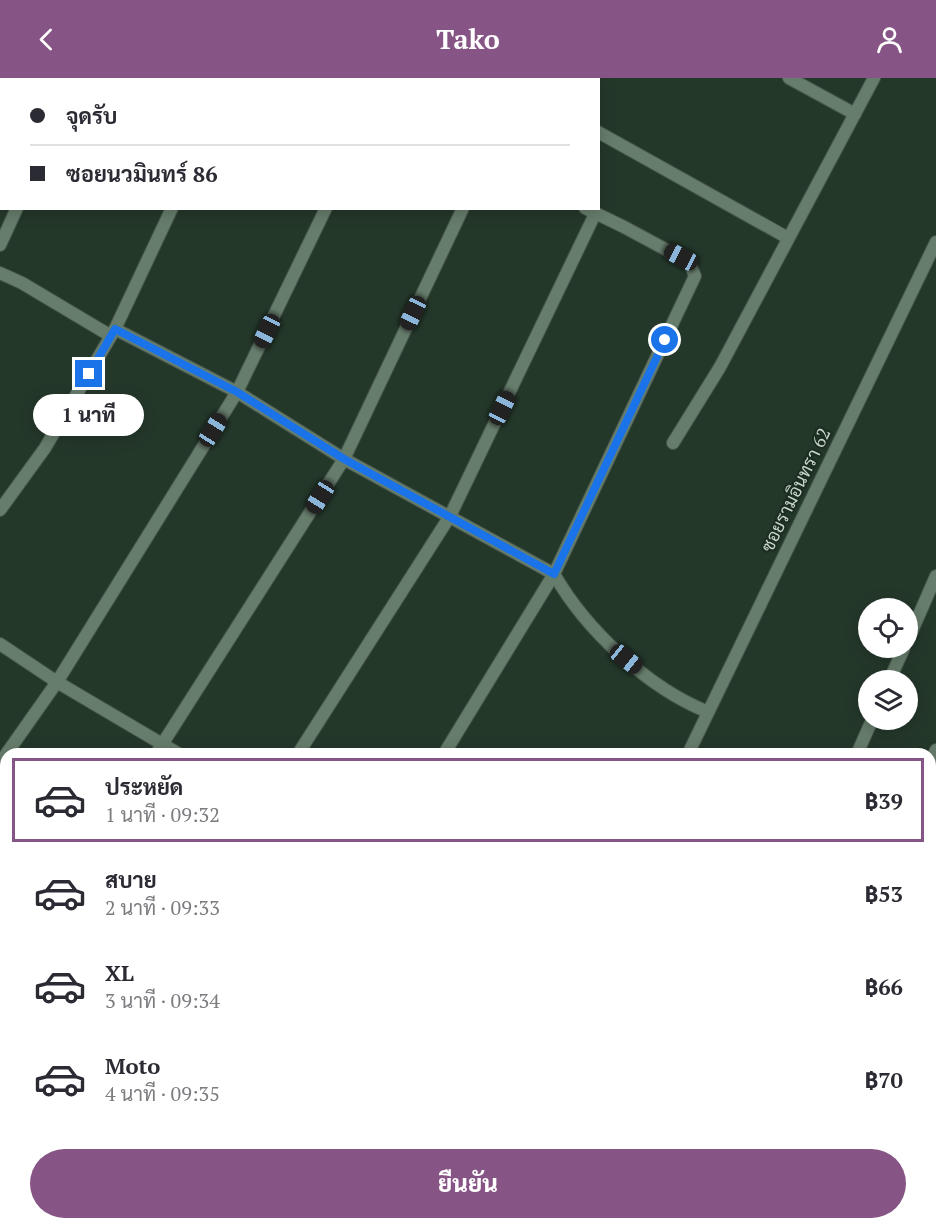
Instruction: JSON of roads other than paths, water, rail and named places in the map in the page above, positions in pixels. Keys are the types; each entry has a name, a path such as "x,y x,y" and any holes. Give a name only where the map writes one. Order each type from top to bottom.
{"street":[{"path":"789,78 855,114"},
{"path":"673,443 720,367 874,78"},
{"path":"600,133 788,238"},
{"path":"0,245 16,210"},
{"path":"0,510 45,448 113,333 171,210"},
{"path":"11,748 57,682 237,392 325,210"},
{"path":"161,748 344,459 462,210"},
{"path":"302,748 450,516 590,211 624,226 689,262 695,276 554,574 448,748"},
{"name":"ซอยรามอินทรา 62","path":"691,748 936,242"},
{"path":"0,273 113,333 237,392 344,459 554,574 566,596 612,649 652,681 708,712"},
{"path":"918,617 936,576"},
{"path":"0,644 158,748"},
{"path":"860,748 868,730"}]}
